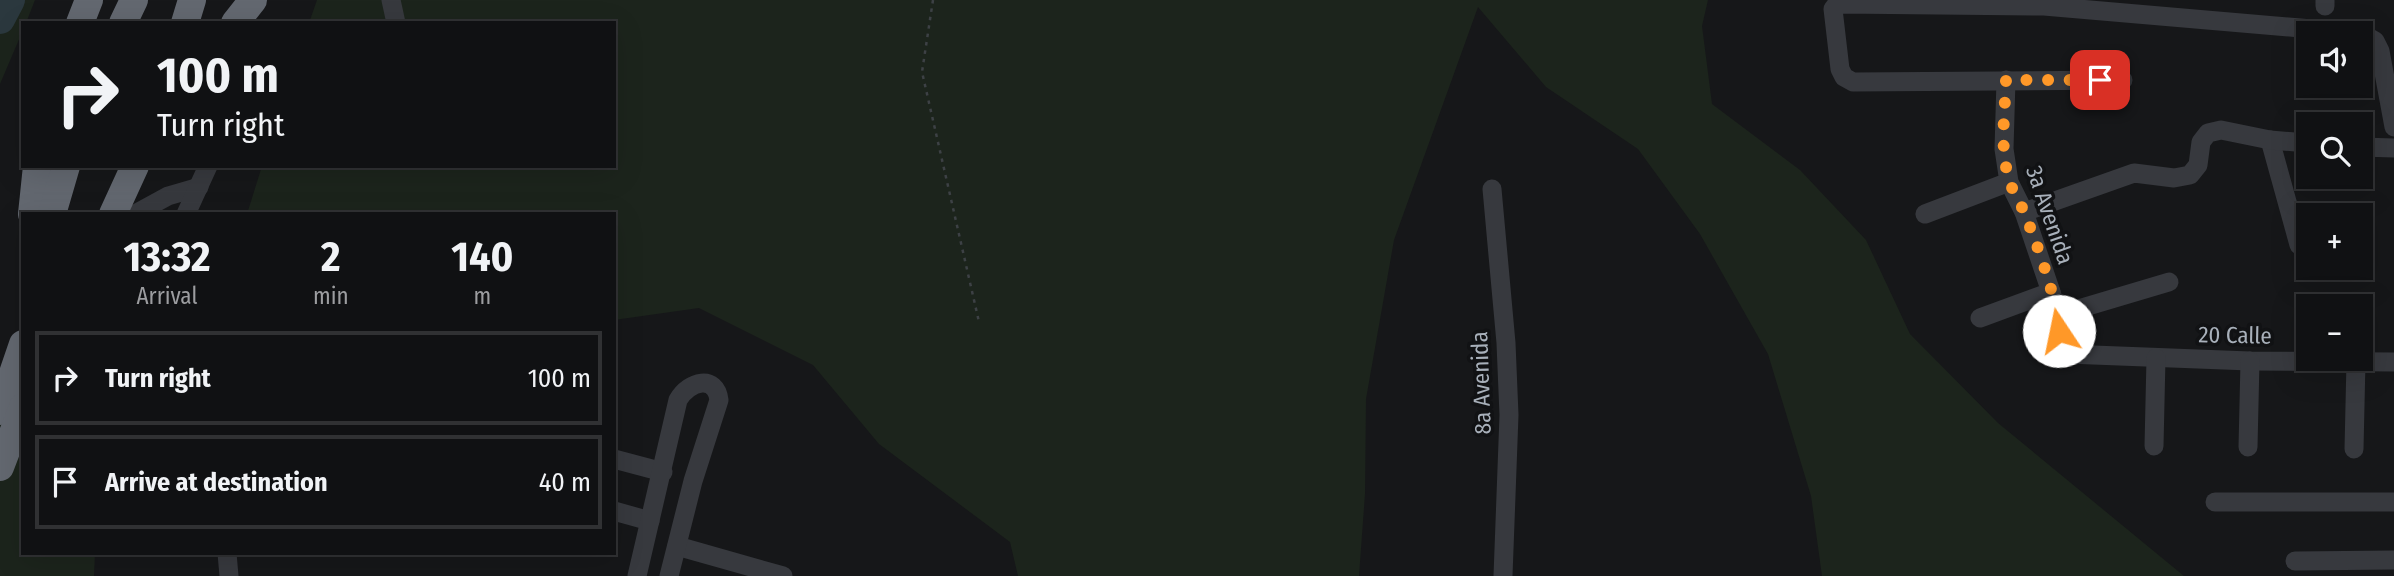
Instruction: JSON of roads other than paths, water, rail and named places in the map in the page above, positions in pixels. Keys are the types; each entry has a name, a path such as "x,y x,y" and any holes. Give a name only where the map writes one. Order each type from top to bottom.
{"highway":[{"path":"81,21 89,0"},
{"path":"124,21 134,0"},
{"path":"186,21 192,0"},
{"path":"237,21 253,0"},
{"path":"32,212 37,168"},
{"path":"53,212 65,168"},
{"path":"114,212 134,168"},
{"path":"0,411 21,350"},
{"path":"0,467 21,412"}],"street":[{"path":"391,0 396,21"},
{"path":"2123,80 1853,82 1844,77 1840,69 1833,9 1842,4 2044,6 2296,28"},
{"path":"2373,40 2380,51 2394,127"},
{"name":"3a Avenida","path":"2006,80 2004,149 2010,182 2024,212 2058,315 2060,347 2067,354 2075,356"},
{"path":"2024,212 2134,173 2174,178 2190,175 2198,165 2200,142 2208,133 2221,131 2296,142"},
{"path":"2270,140 2296,231"},
{"path":"2373,147 2394,148"},
{"path":"187,212 207,168"},
{"path":"1925,214 2010,182"},
{"path":"139,212 168,197 199,187"},
{"name":"8a Avenida","path":"1492,189 1506,343 1509,415 1503,576"},
{"path":"2058,315 2169,282"},
{"path":"1980,318 2051,292"},
{"name":"20 Calle","path":"2075,356 2296,361"},
{"path":"2154,446 2156,358"},
{"path":"2248,447 2250,361"},
{"name":"20 Calle","path":"2373,361 2394,362"},
{"path":"2354,449 2356,371"},
{"path":"637,576 678,400 690,386 700,383 715,387 719,400 693,481 669,576"},
{"path":"616,460 663,472"},
{"path":"2216,502 2394,502"},
{"path":"616,512 650,521"},
{"path":"677,546 783,576"},
{"path":"227,555 229,576"},
{"path":"2295,561 2394,560"}],"waterway":[{"path":"0,19 10,0"}]}
